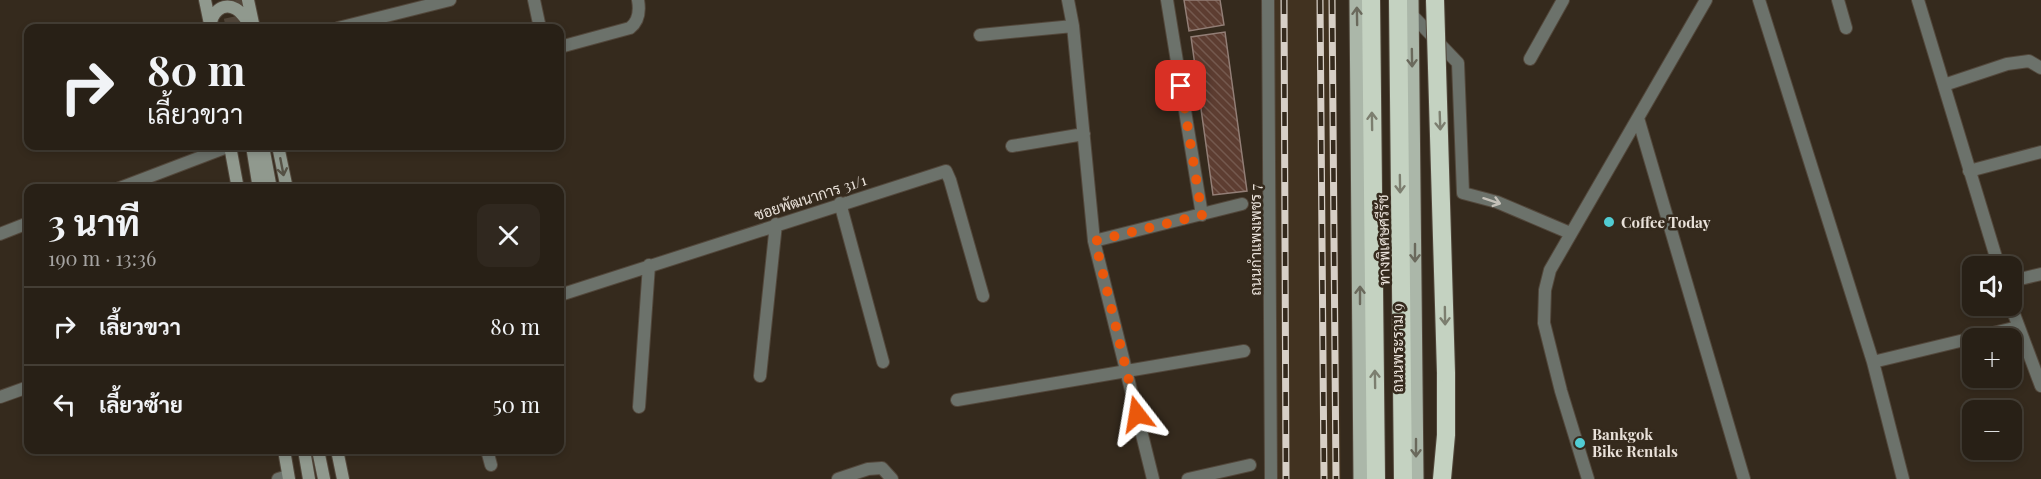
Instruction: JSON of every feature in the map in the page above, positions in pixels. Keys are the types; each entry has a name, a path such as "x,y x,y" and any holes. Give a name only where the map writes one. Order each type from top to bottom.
{"highway":[{"name":"ทางพิเศษศรีรัช","path":"1371,0 1376,479"},
{"name":"ทางพิเศษศรีรัช","path":"1398,0 1403,479"},
{"path":"1436,0 1446,373 1446,435 1442,479"}],"main road":[{"path":"205,0 210,24"},
{"path":"248,0 252,24"},
{"path":"1357,0 1361,479"},
{"path":"211,24 212,18 219,9 230,7 240,12 250,24"},
{"name":"ถนนพระราม 9","path":"1411,8 1416,479"},
{"path":"231,150 237,184"},
{"path":"253,150 258,184"},
{"path":"264,150 270,184"},
{"path":"279,150 286,184"},
{"path":"284,454 285,478"},
{"path":"305,454 309,479"},
{"path":"319,454 324,479"},
{"path":"338,454 343,479"}],"street":[{"path":"354,24 450,0"},
{"path":"534,0 539,24"},
{"path":"564,46 630,28 637,22 638,0"},
{"path":"1068,0 1073,26 1095,241 1153,479"},
{"path":"1167,0 1202,215"},
{"name":"ถนนกำแพงเพชร 7","path":"1268,0 1272,479"},
{"path":"1530,59 1563,0"},
{"path":"1588,479 1561,391 1544,323 1545,290 1550,270 1570,233 1706,0"},
{"path":"1759,0 1873,362 1903,479"},
{"path":"1838,0 1846,28"},
{"path":"1918,0 1996,256"},
{"path":"1411,8 1458,63 1463,193 1497,202 1570,233"},
{"path":"980,35 1073,26"},
{"path":"1944,85 2007,64 2029,61 2041,68"},
{"path":"1638,118 1744,479"},
{"path":"1012,146 1084,134"},
{"path":"130,184 219,150"},
{"path":"1969,171 2041,152"},
{"name":"ซอยพัฒนาการ 31/1","path":"564,294 840,203 946,171 983,296"},
{"path":"840,203 883,362"},
{"path":"1095,241 1242,204"},
{"path":"760,376 776,224"},
{"path":"0,234 24,225"},
{"path":"639,407 649,266"},
{"path":"2022,278 2041,274"},
{"path":"2014,316 2041,386"},
{"path":"1873,362 2018,327"},
{"path":"957,400 1244,351"},
{"path":"0,397 24,388"},
{"path":"488,454 491,465"},
{"path":"1188,479 1250,465"},
{"path":"838,479 868,469 882,468 892,479"}],"shaded area":[{"path":"1265,0 1336,0 1341,479 1267,479"}],"building":[{"path":"1184,0 1220,0 1224,25 1189,31"},
{"path":"1225,32 1247,191 1213,195 1191,37"}],"tunnel":[{"path":"226,0 231,24"},
{"path":"236,0 241,24"}],"railway":[{"path":"1284,0 1286,479"},
{"path":"1320,0 1324,479"},
{"path":"1332,0 1336,479"}],"place":[{"name":"Coffee Today","path":"1609,222"},
{"name":"Bankgok Bike Rentals","path":"1580,443"}],"route":[{"path":"1137,414 1095,241 1202,215 1181,86"}]}
